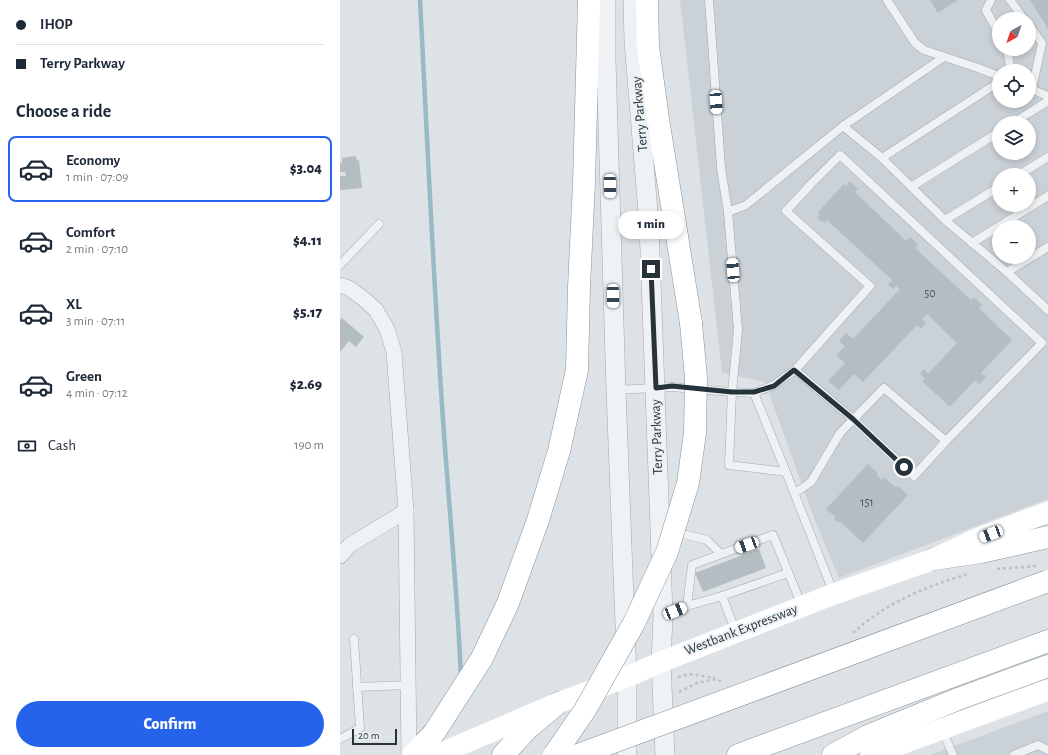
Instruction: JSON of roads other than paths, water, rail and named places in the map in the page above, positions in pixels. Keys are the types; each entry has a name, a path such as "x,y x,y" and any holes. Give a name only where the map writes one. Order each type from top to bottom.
{"highway":[{"path":"413,755 434,733 482,658 508,603 538,520 559,451 577,370 584,183 588,0"},
{"path":"554,755 585,710 634,623 667,552 688,483 695,433 696,378 691,323 648,46 647,0"},
{"path":"934,559 981,552 1048,537"},
{"path":"578,755 1048,581"},
{"path":"738,755 1048,642"},
{"path":"833,755 868,736 958,699 1048,666"},
{"path":"503,755 528,728 558,703"}],"main road":[{"name":"Westbank Expressway","path":"437,755 558,703 627,677 661,662 834,594 934,559 976,539 1048,512"},
{"path":"871,755 1044,693"}],"street":[{"path":"606,0 606,60 616,390 627,677 627,755"},
{"name":"Terry Parkway","path":"633,0 634,41 649,224 656,388 663,616 661,662 665,755"},
{"path":"340,285 349,288 376,310 387,329 394,352 406,511 409,755"},
{"path":"340,556 350,545 406,511"}],"lane":[{"path":"709,0 721,168 728,212 738,330 732,392 729,465 786,472"},
{"path":"887,0 915,43 924,50 992,73"},
{"path":"991,0 986,10 992,21"},
{"path":"1010,0 1019,12"},
{"path":"1036,35 1042,43 1036,68"},
{"path":"728,212 746,205 843,126 944,57"},
{"path":"882,158 992,87"},
{"path":"1036,90 1048,96"},
{"path":"1024,116 1048,101"},
{"path":"843,126 882,158 945,220 1007,272 1048,310"},
{"path":"911,187 992,136"},
{"path":"616,390 672,386 732,392 754,392 774,386 794,370 870,286 786,211 840,156 1042,344 946,441 914,476 853,419 794,370"},
{"path":"1030,168 1048,157"},
{"path":"945,220 992,191"},
{"path":"972,243 1048,196"},
{"path":"340,264 379,224"},
{"path":"1007,272 1048,247"},
{"path":"795,493 811,482 840,433 884,388 946,441"},
{"path":"754,392 834,594"},
{"path":"660,528 707,540 721,554"},
{"path":"687,606 692,565 773,535 802,607"},
{"path":"663,616 687,606 722,596 788,573"},
{"path":"722,596 736,633"},
{"path":"340,739 360,728 354,639"},
{"path":"357,687 408,684"},
{"path":"942,729 953,755"},
{"path":"1014,755 1038,745 1048,750"}],"waterway":[{"path":"420,0 444,439 461,677"}]}
